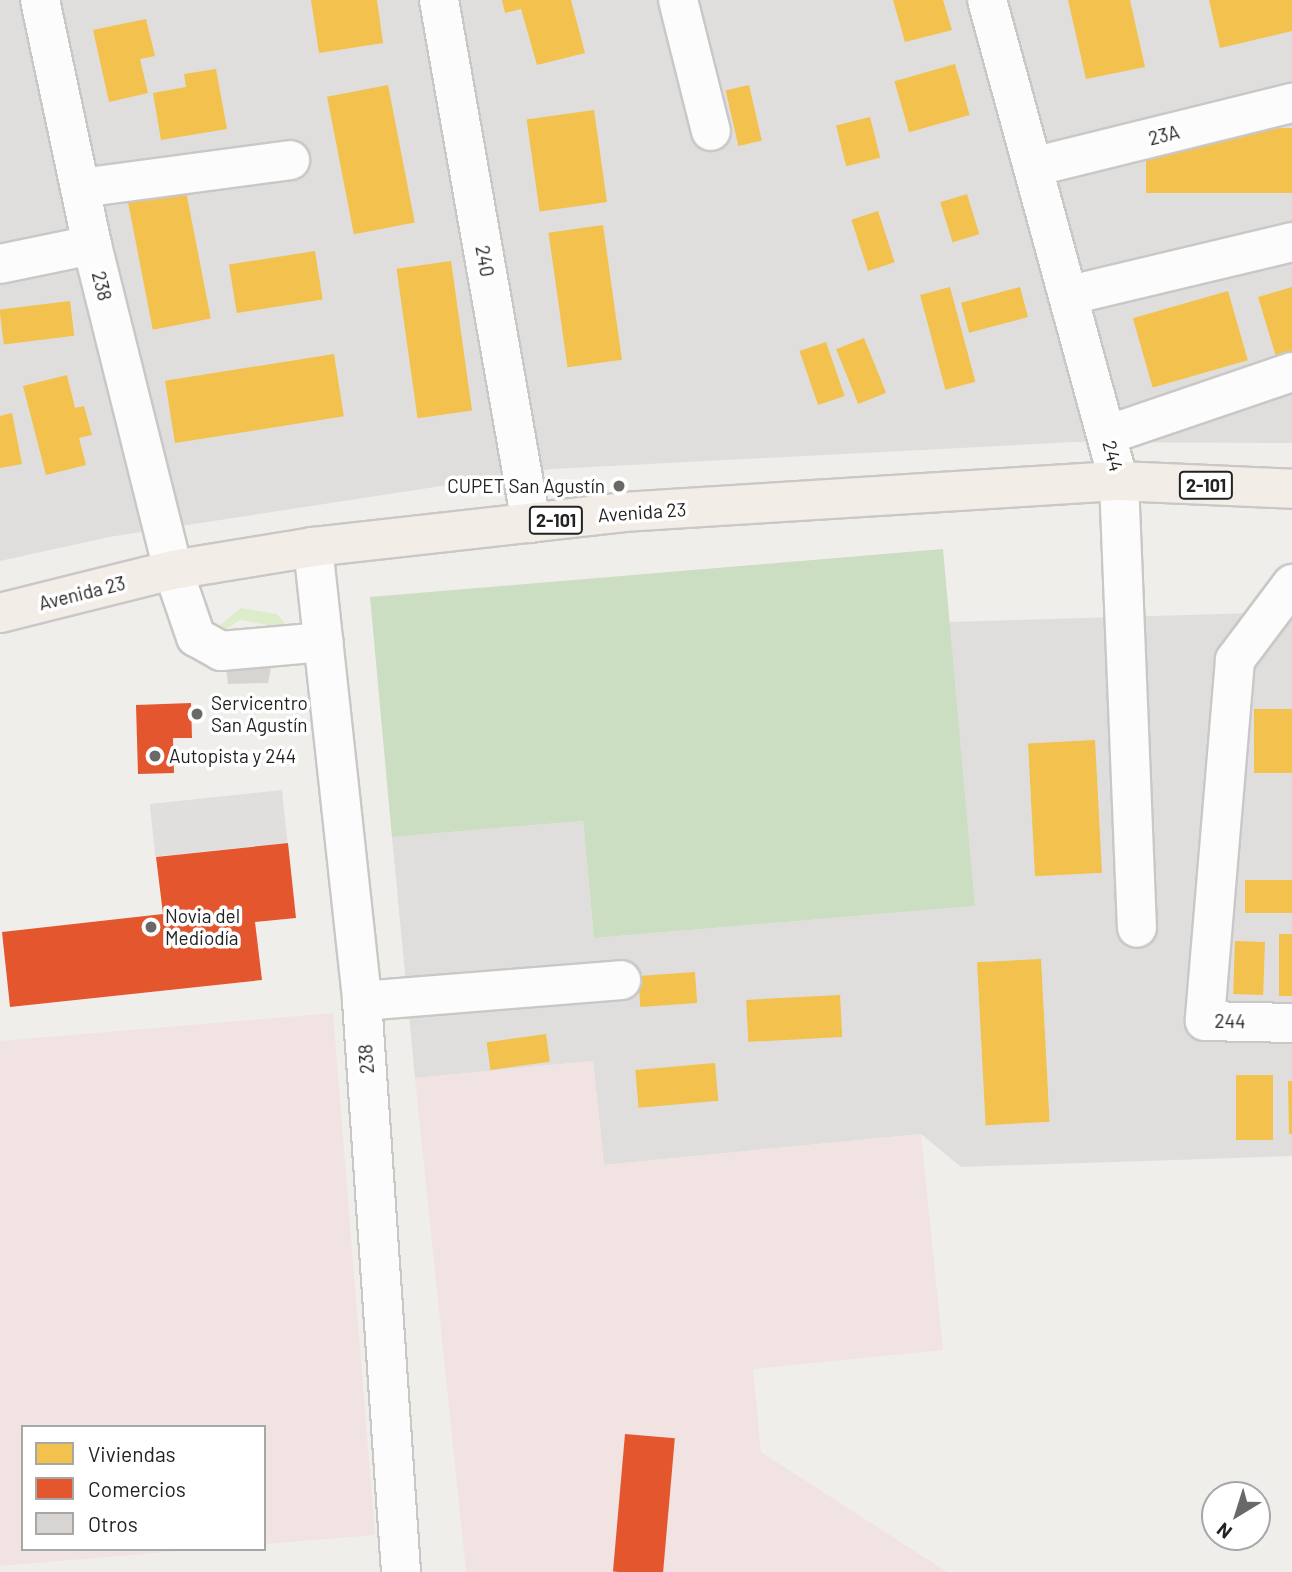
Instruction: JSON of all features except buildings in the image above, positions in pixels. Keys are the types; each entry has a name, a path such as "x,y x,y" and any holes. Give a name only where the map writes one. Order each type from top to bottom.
{"main road":[{"name":"Avenida 23","path":"0,613 173,570 313,547 531,523 1119,481 1292,489"}],"street":[{"name":"238","path":"40,0 92,245 173,570 196,637 221,651 324,642"},
{"name":"240","path":"439,0 531,523"},
{"path":"678,0 711,131"},
{"name":"244","path":"987,0 1037,166 1119,481 1137,928"},
{"name":"23A","path":"1037,166 1292,103"},
{"path":"81,188 290,160"},
{"path":"1070,295 1292,242"},
{"path":"0,264 92,245"},
{"path":"1107,435 1292,372"},
{"name":"238","path":"313,547 362,1001 401,1572"},
{"name":"244","path":"1292,584 1235,660 1205,1021 1292,1023"},
{"path":"362,1001 621,979"}],"shaded area":[{"path":"0,0 1292,0 1292,443 1074,442 552,469 109,537 0,561"},
{"path":"1292,612 1292,1156 961,1167 921,1134 604,1165 593,1061 415,1078 392,837 583,821 594,938 975,906 949,622"},
{"path":"282,790 288,843 155,857 150,804"},
{"path":"333,1013 375,1535 266,1544 266,1425 21,1425 21,1551 180,1551 0,1566 0,1041"},
{"path":"593,1061 604,1165 921,1134 943,1350 753,1369 761,1452 947,1572 466,1572 415,1078"}],"green space":[{"path":"943,549 975,906 594,938 583,821 392,837 370,597"},
{"path":"241,608 277,614 289,629 240,620 226,629 220,625"}],"place":[{"name":"CUPET San Agustín","path":"619,486"},
{"name":"Servicentro San Agustín","path":"197,714"},
{"name":"Autopista y 244","path":"155,756"},
{"name":"Novia del Mediodía","path":"151,927"}]}
